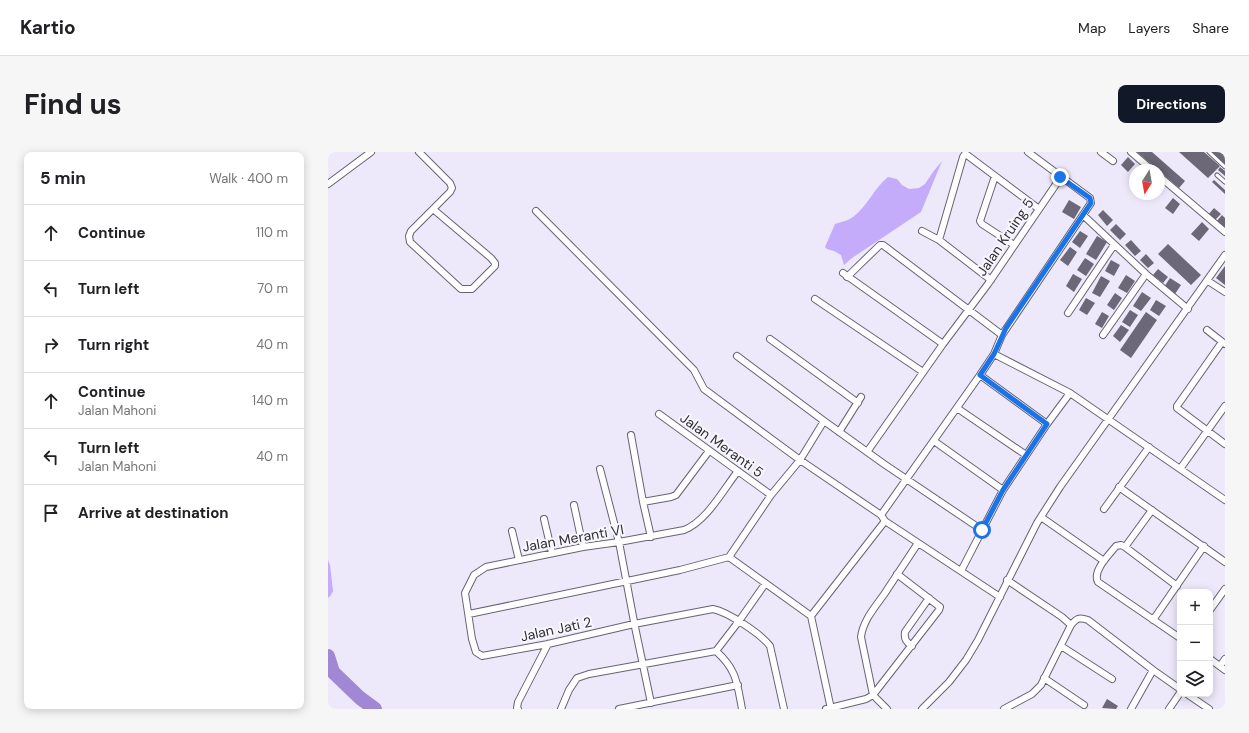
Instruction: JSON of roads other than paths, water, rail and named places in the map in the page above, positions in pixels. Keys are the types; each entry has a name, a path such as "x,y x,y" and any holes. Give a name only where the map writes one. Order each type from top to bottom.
{"street":[{"path":"328,184 371,152"},
{"path":"419,152 450,183 452,188 450,192 433,209 411,231 409,236 410,242 461,289 472,289 495,266 495,263 433,209"},
{"path":"881,515 980,375 994,354 1002,335 1091,203 1090,198 1028,152"},
{"path":"1037,158 1041,152"},
{"path":"1100,152 1113,161"},
{"path":"1131,152 1145,164"},
{"path":"939,240 965,154 1039,209"},
{"path":"995,176 980,221 982,224 1014,245"},
{"name":"Jalan Kruing 5","path":"867,452 943,344 991,280 1060,177"},
{"path":"1165,181 1225,232"},
{"path":"536,211 694,370 704,388 800,460 881,515 885,521 1000,597"},
{"path":"1083,215 1146,274 1188,309"},
{"path":"922,231 939,240 991,280"},
{"path":"943,344 845,275 880,245 883,245 1002,335"},
{"path":"1068,313 1114,245"},
{"path":"922,709 959,672 978,640 1007,580 1041,517 1060,487 1208,281 1225,255"},
{"path":"1103,335 1146,274"},
{"path":"1208,281 1225,292"},
{"path":"815,299 923,372"},
{"path":"1207,330 1224,343 1177,404 1177,408 1225,444"},
{"path":"770,339 860,400 839,432"},
{"path":"994,354 1070,393 1225,500"},
{"path":"737,356 867,452 982,530"},
{"path":"980,375 1047,424"},
{"path":"961,571 1003,490 1047,424 1070,393"},
{"path":"1180,469 1225,406"},
{"path":"957,408 1026,456"},
{"name":"Jalan Meranti 5","path":"659,414 772,495"},
{"path":"469,614 626,581 729,557 772,495 800,460 824,421"},
{"path":"631,434 651,537"},
{"path":"934,441 1003,490"},
{"path":"1104,509 1150,447"},
{"path":"643,502 676,495 709,451"},
{"path":"600,469 619,542 634,624 651,703"},
{"name":"Jalan Meranti VI","path":"482,656 476,652 472,639 465,592 474,575 486,567 583,547 651,537 692,527 704,517 738,471"},
{"path":"1119,487 1225,562"},
{"path":"574,505 583,547"},
{"path":"1125,547 1152,510"},
{"path":"1041,517 1104,561"},
{"path":"544,519 552,553"},
{"path":"811,616 885,521"},
{"path":"512,531 519,560"},
{"path":"887,709 873,695 862,631 868,618 918,543"},
{"path":"1177,586 1121,545 1116,546 1096,573 1096,580 1098,582 1177,636"},
{"path":"1154,620 1204,546"},
{"path":"729,557 764,584 811,616 830,708 866,699 873,695 939,610 940,607 938,605 897,574"},
{"path":"1007,580 1062,617 1071,625"},
{"path":"561,709 569,690 577,678 589,674 716,651 739,622 764,584"},
{"path":"1213,606 1225,589"},
{"path":"912,646 906,641 904,636 905,632 929,598"},
{"name":"Jalan Jati 2","path":"482,656 548,644 634,624 713,609 719,610 765,640 770,646 784,709"},
{"path":"1004,709 1037,691 1071,625 1076,619 1081,618 1088,620 1177,687"},
{"path":"518,706 548,644"},
{"path":"1061,646 1112,679"},
{"path":"716,651 726,660 733,671 738,685 742,709"},
{"path":"1213,661 1222,668 1225,659"},
{"path":"1131,709 1153,670"},
{"path":"1044,678 1084,704"},
{"path":"619,709 738,685"},
{"path":"1169,709 1177,697"},
{"path":"1191,697 1209,709"}],"lane":[{"path":"1209,152 1225,167"},
{"path":"1216,175 1225,182"}],"waterway":[{"path":"328,656 333,672 360,698 375,709"}]}
